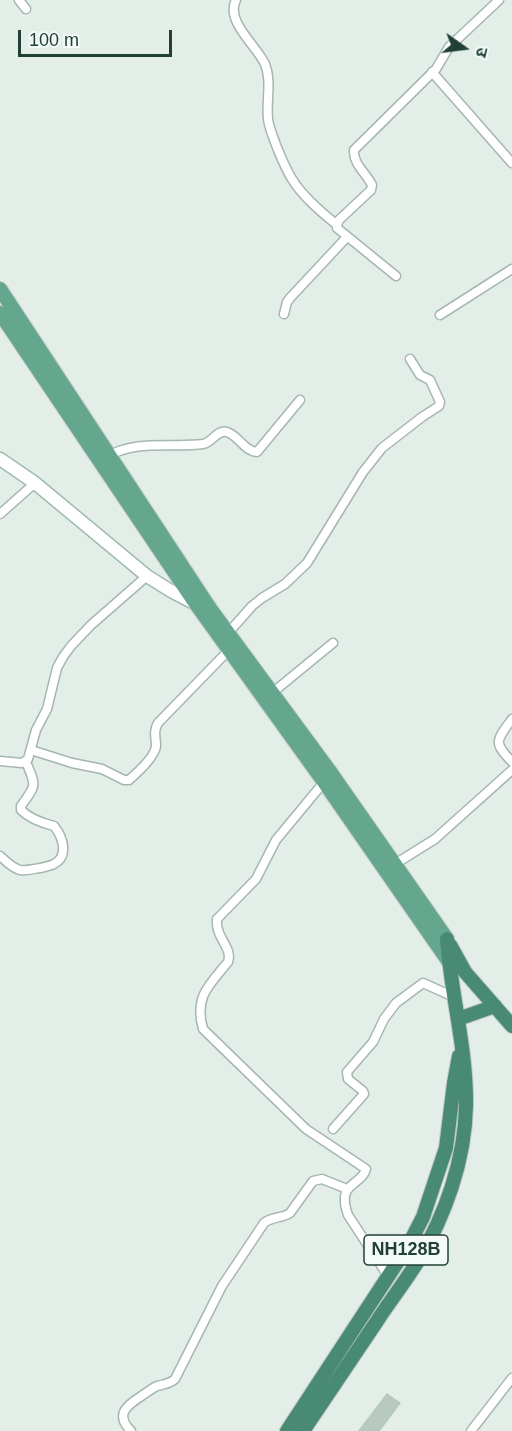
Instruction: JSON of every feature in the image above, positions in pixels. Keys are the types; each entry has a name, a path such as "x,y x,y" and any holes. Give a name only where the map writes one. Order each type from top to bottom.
{"highway":[{"name":"NH128B","path":"303,1431 418,1261 440,1218 453,1182 466,1109 462,1042 447,939"},
{"path":"447,939 465,972 512,1026"},
{"path":"458,1018 495,1006"},
{"name":"NH128B","path":"288,1431 408,1246 423,1217 446,1148 462,1042"}],"main road":[{"path":"0,289 196,604 324,782 449,962 465,972"},
{"path":"0,313 447,939"},
{"path":"0,459 35,483 147,576 171,591 211,610"}],"street":[{"path":"20,0 26,9"},
{"path":"236,0 232,9 237,22 258,52 268,73 269,127 286,170 304,194 337,225 339,231 396,276"},
{"path":"337,225 339,219 370,190 372,185 355,160 354,150 440,64 449,46 500,0"},
{"path":"432,72 512,163"},
{"path":"284,314 290,298 347,237"},
{"path":"441,315 512,269"},
{"path":"229,632 252,606 285,584 307,563 363,472 382,448 439,406 440,402 430,380 420,375 410,359"},
{"path":"104,459 127,448 206,444 220,432 230,434 251,451 257,452 300,400"},
{"path":"0,514 35,483"},
{"path":"0,856 11,866 20,870 54,864 61,857 64,850 61,836 54,826 43,824 21,810 34,786 26,762 36,730 47,709 57,668 63,657 91,625 147,576"},
{"path":"272,693 333,642"},
{"path":"31,750 72,763 102,769 124,780 129,780 154,753 156,745 154,734 158,723 229,650"},
{"path":"512,719 498,742 501,750 512,762"},
{"path":"0,761 26,762"},
{"path":"395,864 435,839 512,770"},
{"path":"324,782 276,840 256,879 217,919 218,932 230,956 228,962 205,991 200,1007 200,1020 203,1029 306,1129 366,1169 365,1173 347,1189 345,1202 348,1215 388,1276"},
{"path":"333,1129 364,1094 363,1090 348,1079 347,1072 372,1042 396,1003 423,983 454,997"},
{"path":"131,1431 124,1421 124,1410 153,1388 175,1379 222,1286 264,1223 271,1218 290,1213 313,1181 322,1179 347,1189"},
{"path":"471,1431 512,1378"}],"building":[{"path":"387,1394 400,1403 379,1431 359,1431"}]}
